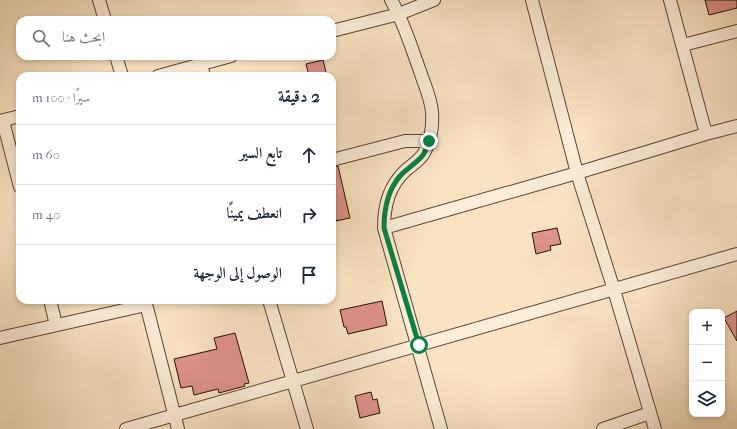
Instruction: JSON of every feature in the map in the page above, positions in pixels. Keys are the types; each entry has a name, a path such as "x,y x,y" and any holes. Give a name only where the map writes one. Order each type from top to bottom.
{"street":[{"path":"99,0 104,16"},
{"path":"391,0 399,14 428,95 432,110 432,126 429,141 423,155 400,176 392,187 384,214 384,228 419,345 441,429"},
{"path":"336,29 399,14 434,0"},
{"path":"532,0 577,174 614,290 655,429"},
{"path":"670,0 706,134"},
{"path":"683,45 737,31"},
{"path":"117,60 121,72"},
{"path":"172,72 216,60"},
{"path":"201,64 203,72"},
{"path":"16,117 1,121 16,173"},
{"path":"384,228 577,174 706,134 737,126"},
{"path":"336,159 405,141 429,141"},
{"path":"126,429 737,254"},
{"path":"51,304 56,325"},
{"path":"0,338 141,304"},
{"path":"145,304 178,429"},
{"path":"270,304 307,429"},
{"path":"603,429 650,413"}],"building":[{"path":"705,0 737,0 737,8 709,15"},
{"path":"323,60 326,72 308,72 306,64"},
{"path":"336,166 338,166 350,218 336,221 336,219"},
{"path":"557,228 561,244 550,246 551,250 536,254 532,233"},
{"path":"382,301 387,325 348,334 346,327 344,327 340,310"},
{"path":"737,311 737,341 725,320 725,317"},
{"path":"235,333 249,383 244,384 245,386 219,393 218,389 194,395 192,386 181,388 174,359 217,349 214,338"},
{"path":"371,392 373,400 377,399 380,413 360,418 355,396"}],"route":[{"path":"419,345 384,228 384,214 392,187 400,176 423,155 429,141"}]}
